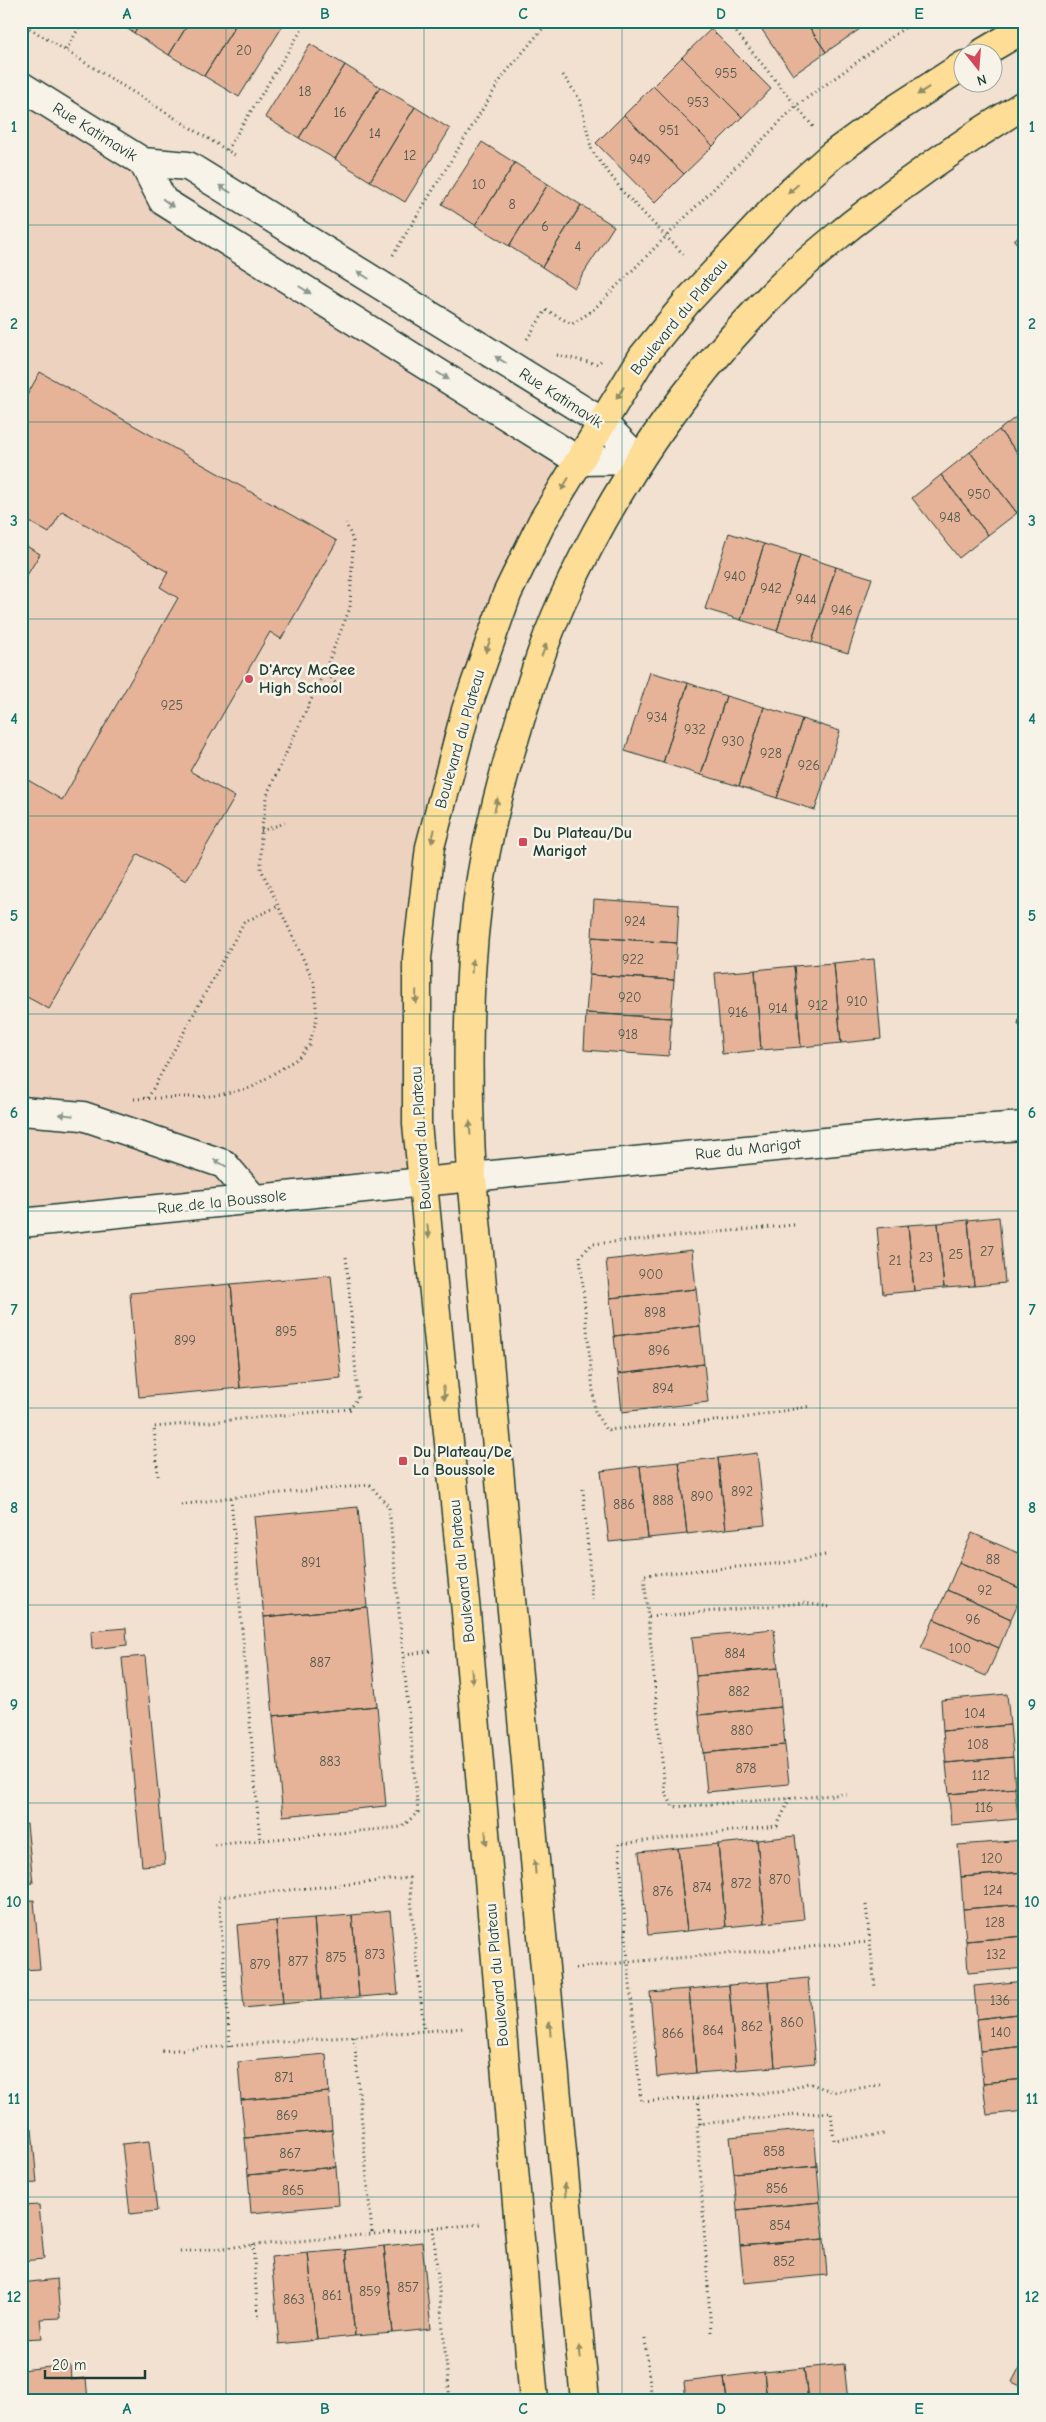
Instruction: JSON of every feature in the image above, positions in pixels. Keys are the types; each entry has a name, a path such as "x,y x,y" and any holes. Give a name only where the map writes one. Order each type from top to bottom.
{"main road":[{"path":"1001,42 1025,28"},
{"name":"Boulevard du Plateau","path":"534,2401 466,1612 417,1124 417,958 430,847 466,710 507,594 542,522 643,356 687,302 785,197 856,138 954,72"},
{"path":"585,2401 472,1177 469,1123 472,967 477,908 487,843 498,794 534,677 561,605 596,536 639,460 692,385 784,282 913,177 1025,104"},
{"path":"423,1182 472,1177"}],"street":[{"name":"Rue Katimavik","path":"21,86 143,162 188,166 602,422 639,460"},
{"name":"Rue Katimavik","path":"143,162 163,201 579,461"},
{"path":"579,461 639,460"},
{"path":"21,1110 92,1119 224,1164 253,1198"},
{"name":"Rue du Marigot","path":"472,1177 926,1132 1025,1126"},
{"name":"Rue de la Boussole","path":"21,1223 423,1182"}],"path":[{"path":"66,50 83,21"},
{"path":"227,150 307,21"},
{"path":"391,258 503,76 549,21"},
{"path":"727,21 819,134"},
{"path":"526,342 546,310 572,324 592,311 665,235 796,106 914,21"},
{"path":"563,75 580,100 592,151 624,193 688,258"},
{"path":"92,1119 111,1100 212,1096 251,1088 298,1058 309,1045 317,1018 314,982 261,869 261,831 268,792 325,670 350,608 353,541 346,523"},
{"path":"325,670 337,686"},
{"path":"261,831 285,823"},
{"path":"148,1098 244,922 279,906"},
{"path":"794,1225 592,1244 580,1256 595,1412 606,1430 738,1419 811,1406"},
{"path":"158,1476 154,1426 350,1409 358,1398 346,1256"},
{"path":"181,1505 231,1498 370,1485 390,1507 404,1654 418,1812 402,1827 212,1846"},
{"path":"583,1489 592,1599"},
{"path":"231,1498 260,1841"},
{"path":"825,1555 784,1563 644,1575 648,1617 665,1791 672,1807 848,1794"},
{"path":"648,1617 804,1603 830,1607"},
{"path":"404,1654 432,1651"},
{"path":"790,1798 777,1826 619,1844 641,2102 782,2092 808,2083 834,2092 880,2086"},
{"path":"230,2046 219,1896 408,1878 424,2031"},
{"path":"866,1905 875,1988"},
{"path":"576,1968 869,1942"},
{"path":"162,2051 464,2028"},
{"path":"354,2037 372,2233"},
{"path":"698,2098 701,2124"},
{"path":"711,2332 697,2124 830,2112 834,2140 885,2134"},
{"path":"180,2252 481,2224"},
{"path":"434,2227 450,2401"},
{"path":"253,2244 258,2319"},
{"path":"646,2339 652,2401"}],"shaded area":[{"name":"D'Arcy McGee High School","path":"21,97 143,162 163,201 579,461 542,522 430,847 423,1182 21,1223"}],"building":[{"path":"115,21 141,21 134,33"},
{"path":"141,21 190,21 169,55 134,33"},
{"path":"190,21 238,21 204,76 169,55"},
{"path":"238,21 280,21 284,24 239,97 204,76"},
{"path":"756,21 805,21 826,52 793,75"},
{"path":"805,21 854,21 860,29 826,52"},
{"path":"854,21 871,21 860,29"},
{"path":"711,29 771,89 742,117 682,57"},
{"path":"310,44 345,65 299,138 265,117"},
{"path":"682,57 742,117 713,146 653,86"},
{"path":"345,65 380,87 335,159 299,138"},
{"path":"653,86 713,146 684,174 624,115"},
{"path":"380,87 415,107 370,181 335,159"},
{"path":"415,107 450,129 405,202 370,181"},
{"path":"624,115 684,174 655,203 596,143"},
{"path":"482,142 515,163 475,225 442,204"},
{"path":"515,163 548,184 509,246 475,225"},
{"path":"548,184 581,205 542,267 509,246"},
{"path":"581,205 614,226 574,288 542,267"},
{"path":"1025,231 1025,254 1014,240"},
{"path":"40,372 337,541 281,639 270,632 190,771 235,797 186,881 138,854 49,1009 27,997 21,1007 21,776 62,800 178,598 160,587 168,572 62,511 49,533 21,517 21,406"},
{"path":"1025,410 1025,462 999,430"},
{"path":"999,430 1025,462 1025,507 1017,513 970,452"},
{"path":"970,452 1017,513 988,535 941,475"},
{"path":"941,475 988,535 959,558 912,498"},
{"path":"729,533 764,544 741,620 705,609"},
{"path":"21,543 40,554 21,585"},
{"path":"764,544 800,555 777,631 741,620"},
{"path":"800,555 836,567 812,642 777,631"},
{"path":"836,567 872,578 848,653 812,642"},
{"path":"650,672 688,683 663,763 625,751"},
{"path":"688,683 726,696 701,775 663,763"},
{"path":"726,696 764,707 739,786 701,775"},
{"path":"764,707 802,719 777,798 739,786"},
{"path":"802,719 840,731 815,810 777,798"},
{"path":"594,899 679,905 677,943 592,937"},
{"path":"592,937 677,943 674,980 589,975"},
{"path":"874,959 881,1039 841,1043 834,963"},
{"path":"834,963 841,1043 801,1047 794,966"},
{"path":"794,966 801,1047 761,1050 755,970"},
{"path":"755,970 761,1050 722,1054 715,973"},
{"path":"589,975 674,980 671,1018 586,1013"},
{"path":"1023,995 1025,996 1025,1026 1018,1025"},
{"path":"586,1013 671,1018 669,1056 584,1050"},
{"path":"999,1217 1005,1283 974,1286 968,1220"},
{"path":"968,1220 974,1286 944,1288 938,1223"},
{"path":"938,1223 944,1288 914,1291 908,1225"},
{"path":"908,1225 914,1291 883,1294 877,1228"},
{"path":"692,1250 696,1289 610,1298 606,1260"},
{"path":"331,1275 341,1378 240,1388 231,1284"},
{"path":"231,1284 240,1388 139,1397 130,1293"},
{"path":"696,1289 700,1326 614,1336 610,1298"},
{"path":"700,1326 704,1364 618,1374 614,1336"},
{"path":"704,1364 708,1402 622,1412 618,1374"},
{"path":"757,1453 765,1525 726,1529 718,1458"},
{"path":"718,1458 726,1529 687,1534 679,1462"},
{"path":"679,1462 687,1534 648,1538 640,1466"},
{"path":"640,1466 648,1538 609,1542 601,1471"},
{"path":"358,1507 367,1607 264,1617 254,1517"},
{"path":"972,1533 1025,1556 1024,1590 959,1562"},
{"path":"959,1562 1024,1590 1011,1619 947,1590"},
{"path":"947,1590 1011,1619 999,1648 934,1619"},
{"path":"367,1607 377,1706 273,1716 264,1617"},
{"path":"934,1619 999,1648 986,1676 921,1648"},
{"path":"126,1628 127,1645 92,1649 91,1631"},
{"path":"774,1629 778,1668 696,1676 692,1637"},
{"path":"145,1656 165,1864 142,1866 122,1658"},
{"path":"778,1668 781,1707 699,1715 696,1676"},
{"path":"1007,1694 1010,1725 943,1731 941,1700"},
{"path":"377,1706 386,1806 283,1816 273,1716"},
{"path":"781,1707 785,1745 703,1753 699,1715"},
{"path":"1010,1725 1013,1757 946,1763 943,1731"},
{"path":"785,1745 789,1784 707,1792 703,1753"},
{"path":"1013,1757 1015,1788 949,1794 946,1763"},
{"path":"1015,1788 1018,1819 951,1825 949,1794"},
{"path":"27,1824 33,1883 21,1884 21,1825"},
{"path":"795,1836 804,1919 765,1923 757,1840"},
{"path":"757,1840 765,1923 726,1927 718,1844"},
{"path":"1025,1840 1025,1872 961,1877 958,1845"},
{"path":"718,1844 726,1927 687,1931 678,1848"},
{"path":"678,1848 687,1931 648,1935 639,1852"},
{"path":"1025,1872 1025,1904 963,1909 961,1877"},
{"path":"34,1900 40,1969 21,1970 21,1901"},
{"path":"1025,1904 1025,1936 966,1941 963,1909"},
{"path":"390,1911 398,1994 359,1997 352,1915"},
{"path":"352,1915 359,1997 321,2000 314,1918"},
{"path":"314,1918 321,2000 283,2004 276,1921"},
{"path":"276,1921 283,2004 244,2008 237,1925"},
{"path":"1025,1936 1025,1968 968,1973 966,1941"},
{"path":"808,1978 815,2063 775,2067 768,1982"},
{"path":"1025,1981 1025,2013 977,2019 974,1986"},
{"path":"768,1982 775,2067 736,2070 729,1985"},
{"path":"729,1985 736,2070 696,2073 689,1989"},
{"path":"689,1989 696,2073 657,2077 650,1992"},
{"path":"1025,2013 1025,2046 980,2051 977,2019"},
{"path":"1025,2046 1025,2079 983,2083 980,2051"},
{"path":"21,2053 25,2095 21,2095"},
{"path":"326,2054 329,2092 241,2100 238,2062"},
{"path":"1025,2079 1025,2111 987,2115 983,2083"},
{"path":"329,2092 332,2130 245,2138 241,2100"},
{"path":"32,2129 37,2183 21,2184 21,2130"},
{"path":"814,2129 817,2166 734,2173 730,2137"},
{"path":"332,2130 336,2167 248,2175 245,2138"},
{"path":"149,2141 157,2211 130,2214 122,2144"},
{"path":"817,2166 820,2202 737,2210 734,2173"},
{"path":"336,2167 339,2205 251,2213 248,2175"},
{"path":"820,2202 824,2239 740,2246 737,2210"},
{"path":"39,2205 44,2259 21,2261 21,2206"},
{"path":"824,2239 827,2275 744,2283 740,2246"},
{"path":"422,2242 431,2329 393,2333 384,2246"},
{"path":"384,2246 393,2333 355,2336 346,2250"},
{"path":"346,2250 355,2336 317,2340 308,2253"},
{"path":"308,2253 317,2340 279,2344 271,2257"},
{"path":"57,2279 60,2318 40,2319 42,2338 21,2339 21,2283"},
{"path":"1025,2357 1025,2388 1012,2382"},
{"path":"844,2364 848,2401 808,2401 804,2368"},
{"path":"70,2365 71,2380 86,2378 88,2401 21,2401 21,2370"},
{"path":"804,2368 808,2401 767,2401 764,2372"},
{"path":"764,2372 767,2401 727,2401 724,2377"},
{"path":"724,2377 727,2401 686,2401 684,2382"}],"place":[{"name":"D'Arcy McGee High School","path":"249,679"},
{"name":"Du Plateau/Du Marigot","path":"523,842"},
{"name":"Du Plateau/De La Boussole","path":"403,1461"}]}
